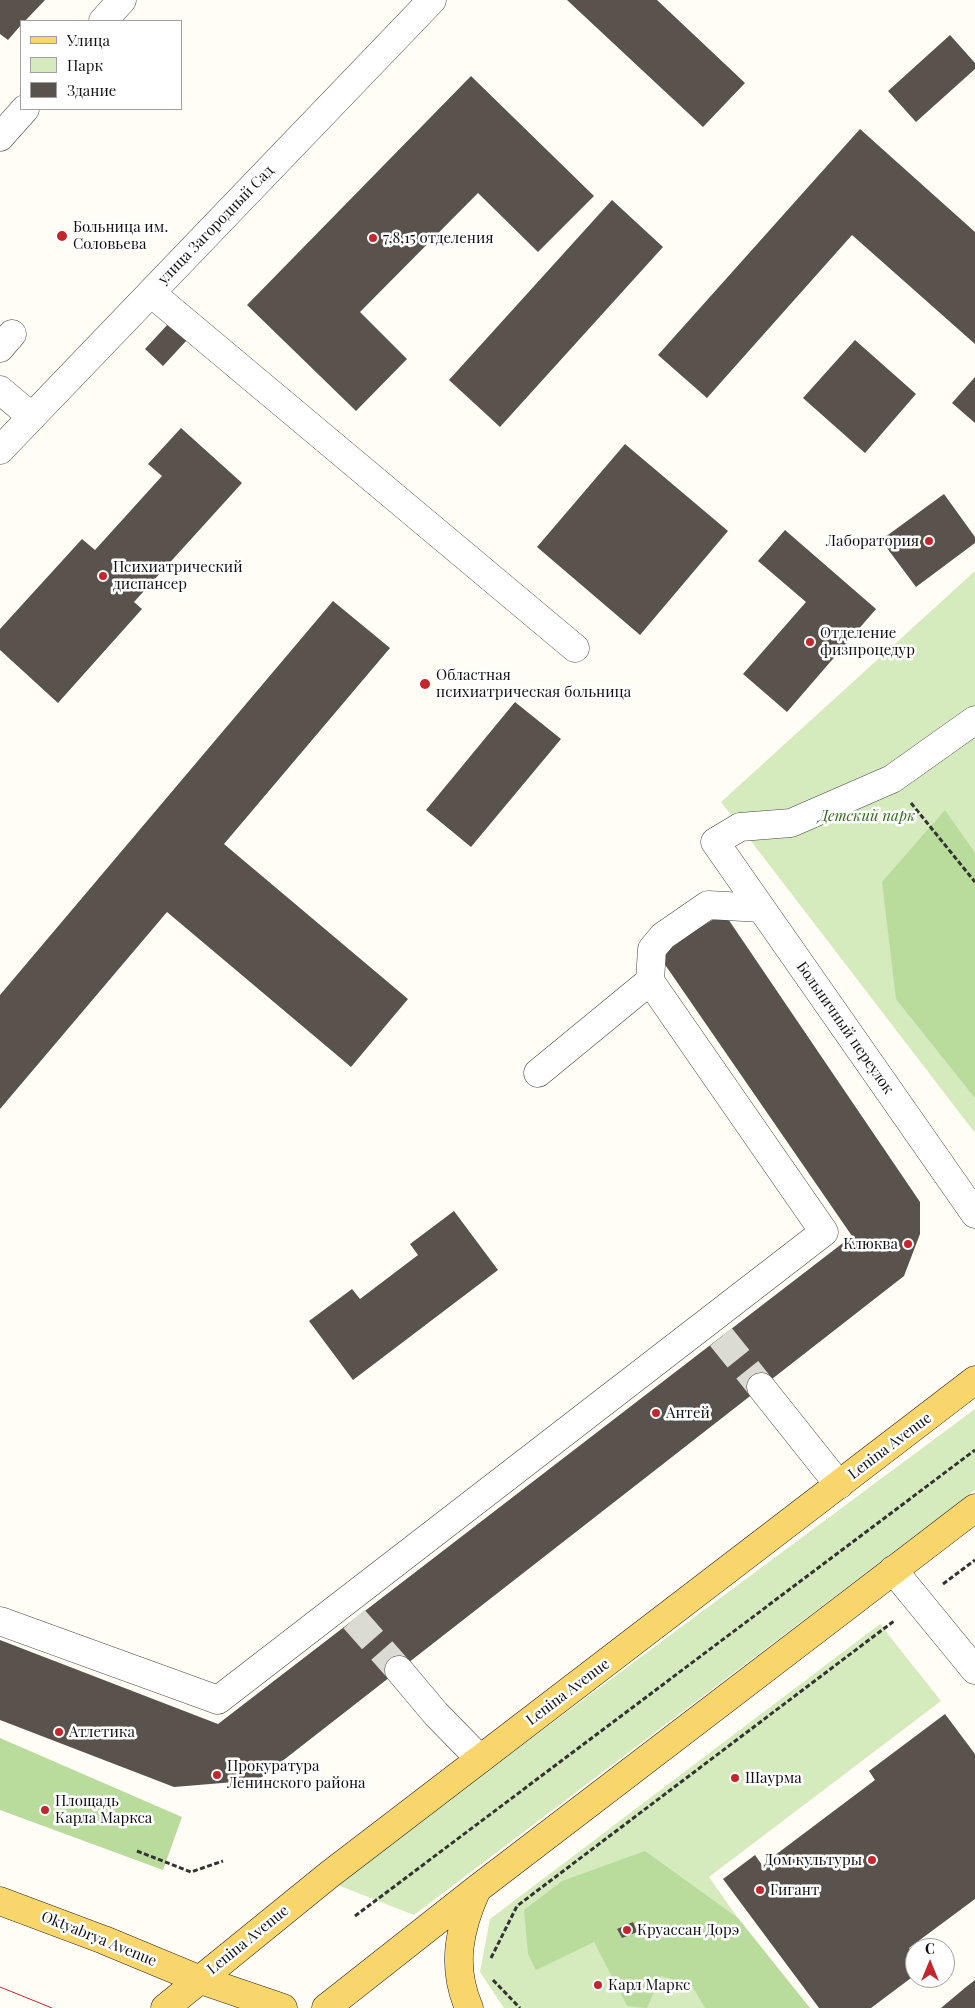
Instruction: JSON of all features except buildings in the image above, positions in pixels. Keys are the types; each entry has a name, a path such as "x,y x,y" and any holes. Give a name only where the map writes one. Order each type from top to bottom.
{"main road":[{"name":"Lenina Avenue","path":"165,2008 198,1979 330,1874 975,1380"},
{"path":"326,2008 477,1889 975,1508"},
{"path":"469,2008 462,1992 459,1942 466,1913 477,1889"},
{"name":"Oktyabrya Avenue","path":"0,1901 104,1940 198,1979 284,2008"},
{"name":"Oktyabrya Avenue","path":"198,1979 250,2008"}],"street":[{"path":"104,20 122,0"},
{"name":"улица Загородный Сад","path":"0,450 432,0"},
{"path":"0,136 24,110"},
{"path":"151,293 575,648"},
{"path":"0,390 32,417"},
{"path":"892,779 975,720"},
{"name":"Больничный переулок","path":"892,779 791,823 740,827 715,842 975,1214"},
{"path":"0,1621 218,1700 348,1612 715,1329 824,1232 650,981 652,949 663,936 708,905 761,908"},
{"path":"538,1073 650,981"},
{"path":"761,1387 839,1484"},
{"path":"893,1570 975,1670"},
{"path":"399,1670 436,1714 480,1759"}],"path":[{"path":"892,779 975,882"},
{"path":"355,1916 975,1450"},
{"path":"489,1964 517,1906 975,1560"},
{"path":"137,1851 191,1872 223,1861"},
{"path":"491,1978 520,2008"}],"green space":[{"name":"Детский парк","path":"975,571 975,1133 721,802"},
{"path":"945,810 975,853 975,1098 896,999 882,882"},
{"path":"975,1409 975,1490 414,1915 335,1884"},
{"path":"880,1624 941,1701 709,1877 801,2008 504,2008 480,1972 490,1919"},
{"path":"0,1738 182,1817 163,1870 0,1810"},
{"path":"645,1851 738,1918 810,2008 705,2008 692,1986 661,1976 647,2008 627,2006 594,1942 536,1970 528,1954 524,1910 562,1881"}],"tunnel":[{"path":"721,1337 761,1387"},
{"path":"354,1619 399,1670"}],"tram line":[{"path":"0,1987 52,2008"}],"place":[{"name":"Больница им. Соловьева","path":"62,236"},
{"name":"7,8,15 отделения","path":"373,238"},
{"name":"Лаборатория","path":"929,541"},
{"name":"Психиатрический диспансер","path":"103,576"},
{"name":"Отделение физпроцедур","path":"810,642"},
{"name":"Областная психиатрическая больница","path":"425,684"},
{"name":"Клюква","path":"908,1244"},
{"name":"Антей","path":"656,1413"},
{"name":"Атлетика","path":"59,1732"},
{"name":"Прокуратура Ленинского района","path":"217,1775"},
{"name":"Шаурма","path":"735,1778"},
{"name":"Площадь Карла Маркса","path":"45,1810"},
{"name":"Дом культуры","path":"872,1860"},
{"name":"Гигант","path":"760,1890"},
{"name":"Круассан Дорэ","path":"627,1930"},
{"name":"Карл Маркс","path":"598,1985"}]}
